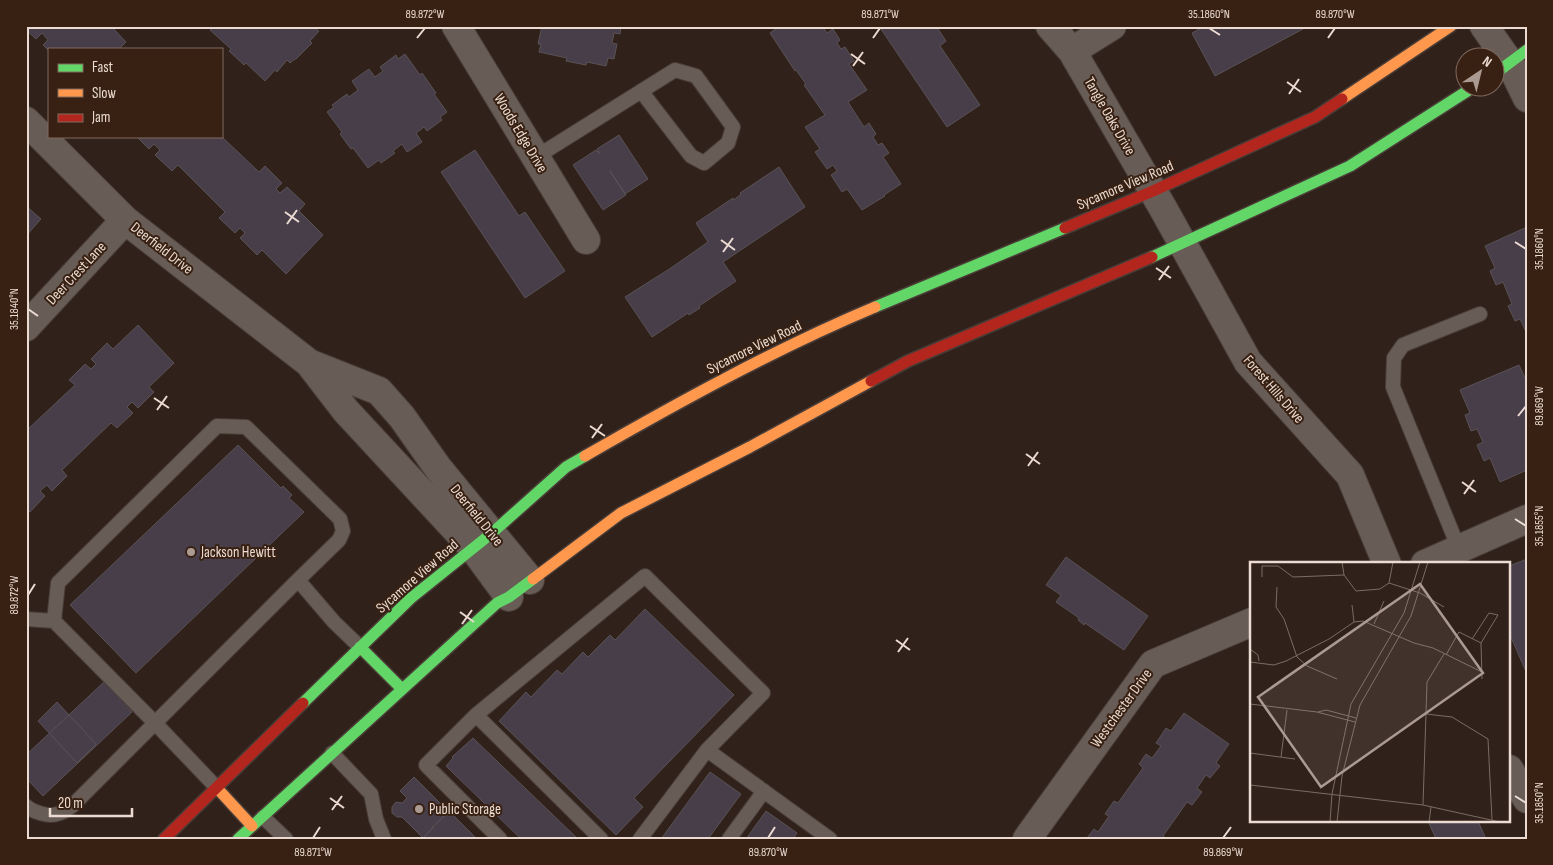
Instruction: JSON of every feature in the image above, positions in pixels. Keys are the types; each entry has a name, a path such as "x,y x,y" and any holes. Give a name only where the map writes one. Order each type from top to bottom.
{"main road":[{"name":"Sycamore View Road","path":"164,839 411,598 566,468 696,393 841,321 1158,200 1315,117 1450,26"},
{"path":"238,839 497,603 509,597 621,513 750,447 908,361 1183,244 1350,166 1456,98"},
{"path":"360,647 402,689"},
{"path":"217,788 252,826"}],"street":[{"name":"Woods Edge Drive","path":"456,26 586,240"},
{"name":"Tangle Oaks Drive","path":"1050,26 1072,51 1158,200"},
{"path":"1072,51 1112,26"},
{"path":"1486,30 1511,62 1527,98"},
{"name":"Deerfield Drive","path":"26,121 125,220 310,363 346,411 482,540 530,580"},
{"name":"Forest Hills Drive","path":"1158,200 1248,362 1350,475 1386,562"},
{"name":"Deer Crest Lane","path":"26,327 125,220"},
{"name":"Deerfield Drive","path":"310,363 379,391 402,416 438,468 482,540 509,597"},
{"path":"1430,562 1527,519"},
{"name":"Westchester Drive","path":"1026,839 1153,664 1250,623"},
{"path":"1510,771 1527,799"}],"lane":[{"path":"536,157 641,91 675,70 696,76 733,127 728,143 704,162 691,156 641,91"},
{"path":"1459,549 1393,386 1394,358 1403,345 1480,314"},
{"path":"26,806 30,810 41,813 57,814 72,806 339,540 343,531 340,520 246,427 217,426 58,583 54,621"},
{"path":"500,839 426,765 476,715 645,576 763,693 707,750 640,839"},
{"path":"298,580 334,622 360,647"},
{"path":"26,619 54,621 156,723 217,788"},
{"path":"476,715 601,839"},
{"path":"707,750 824,837"},
{"path":"332,753 371,794 376,819 384,839"},
{"path":"729,839 764,791"},
{"path":"263,817 286,839"}],"building":[{"path":"26,26 111,26 126,42 120,48 48,48 48,50 43,45 48,40 42,33 36,39 26,30"},
{"path":"214,26 318,26 316,29 319,31 310,41 312,43 296,59 290,63 287,60 277,72 275,70 265,81 246,63 244,65 229,51 231,49 210,30"},
{"path":"542,26 621,26 620,34 614,33 612,43 617,44 614,59 608,58 606,66 587,62 586,65 566,61 567,58 539,52 541,44 538,44"},
{"path":"780,26 822,26 827,33 833,29 840,40 837,43 841,49 845,47 854,61 849,64 867,90 848,102 864,127 869,123 876,134 873,137 878,145 882,143 889,153 883,157 901,184 862,210 847,189 842,192 831,175 837,171 833,165 827,169 815,152 820,149 805,127 825,115 770,33"},
{"path":"879,26 936,26 946,41 940,46 980,105 947,127"},
{"path":"1205,26 1302,26 1303,29 1215,76 1192,33"},
{"path":"405,54 420,75 422,73 447,112 440,117 442,120 427,131 424,127 416,133 422,142 407,152 402,144 393,151 395,153 381,163 379,160 368,168 340,134 342,132 327,112 334,107 332,105 347,94 349,97 358,90 352,81 369,69 375,77 383,71 380,67 396,55 398,59"},
{"path":"619,135 648,179 603,210 573,165 596,150 600,154 597,149"},
{"path":"222,137 259,172 265,166 282,183 276,189 280,193 287,187 305,204 299,211 323,235 286,274 262,250 257,255 240,238 245,233 240,228 235,233 219,218 225,212 178,165 172,171 155,155 160,150 154,144 149,149 138,138"},
{"path":"475,150 519,216 525,212 565,271 525,298 441,172"},
{"path":"779,167 805,207 723,262 736,281 699,306 700,308 689,315 688,313 652,337 625,297 708,242 696,223 733,198 734,200 740,193"},
{"path":"26,206 41,219 26,236"},
{"path":"1527,227 1527,334 1520,319 1515,321 1508,306 1512,304 1503,282 1496,285 1490,271 1495,268 1485,246"},
{"path":"138,325 174,363 149,387 154,392 138,408 132,402 127,407 133,413 117,428 111,423 62,470 67,476 52,491 47,485 40,491 45,496 30,512 26,508 26,431 75,385 69,380 85,364 91,369 96,364 91,359 107,343 113,349"},
{"path":"1519,365 1527,382 1527,470 1500,482 1490,458 1484,461 1477,445 1483,442 1477,429 1471,431 1465,415 1470,413 1460,390"},
{"path":"238,445 281,488 283,486 292,495 289,498 304,512 136,673 70,605"},
{"path":"1066,557 1148,616 1124,650 1085,623 1084,625 1078,620 1079,618 1056,602 1061,595 1046,585"},
{"path":"1527,559 1527,674 1510,638 1510,566"},
{"path":"645,609 734,695 634,798 643,807 616,835 499,721 526,692 531,697 557,670 562,674 583,652 588,657 610,635 615,640"},
{"path":"104,682 132,712 43,796 26,778 26,755"},
{"path":"57,702 96,744 77,763 38,721"},
{"path":"1184,713 1229,744 1216,763 1220,766 1210,778 1206,775 1197,788 1202,792 1192,805 1187,802 1163,836 1167,839 1087,838 1094,829 1098,832 1109,816 1105,814 1114,801 1118,803 1143,768 1139,764 1146,754 1152,758 1161,746 1156,743 1166,728 1171,731"},
{"path":"473,738 578,839 521,839 446,766 452,757"},
{"path":"710,772 741,794 708,839 661,839"},
{"path":"414,777 449,812 423,838 402,817 397,817 392,813 392,807 396,802 402,803 407,798 400,791"},
{"path":"449,811 477,839 422,839"},
{"path":"766,811 797,833 793,839 746,839"},
{"path":"1428,822 1478,822 1486,839 1436,839"}],"traffic: fast":[{"path":"1506,66 1527,50"},
{"path":"1152,257 1350,166 1456,98"},
{"path":"875,307 1065,228"},
{"path":"303,703 411,598 492,533 566,467 585,456"},
{"path":"238,839 497,603 509,597 533,579"},
{"path":"360,647 402,689"}],"traffic: slow":[{"path":"1342,99 1451,26"},
{"path":"585,456 728,377 801,340 875,307"},
{"path":"533,579 621,513 750,447 871,381"},
{"path":"217,788 252,826"}],"traffic: jam":[{"path":"1065,228 1153,191 1315,117 1342,99"},
{"path":"871,381 908,361 1152,257"},
{"path":"164,839 303,703"}],"place":[{"name":"Jackson Hewitt","path":"191,552"},
{"name":"Public Storage","path":"419,809"}]}
